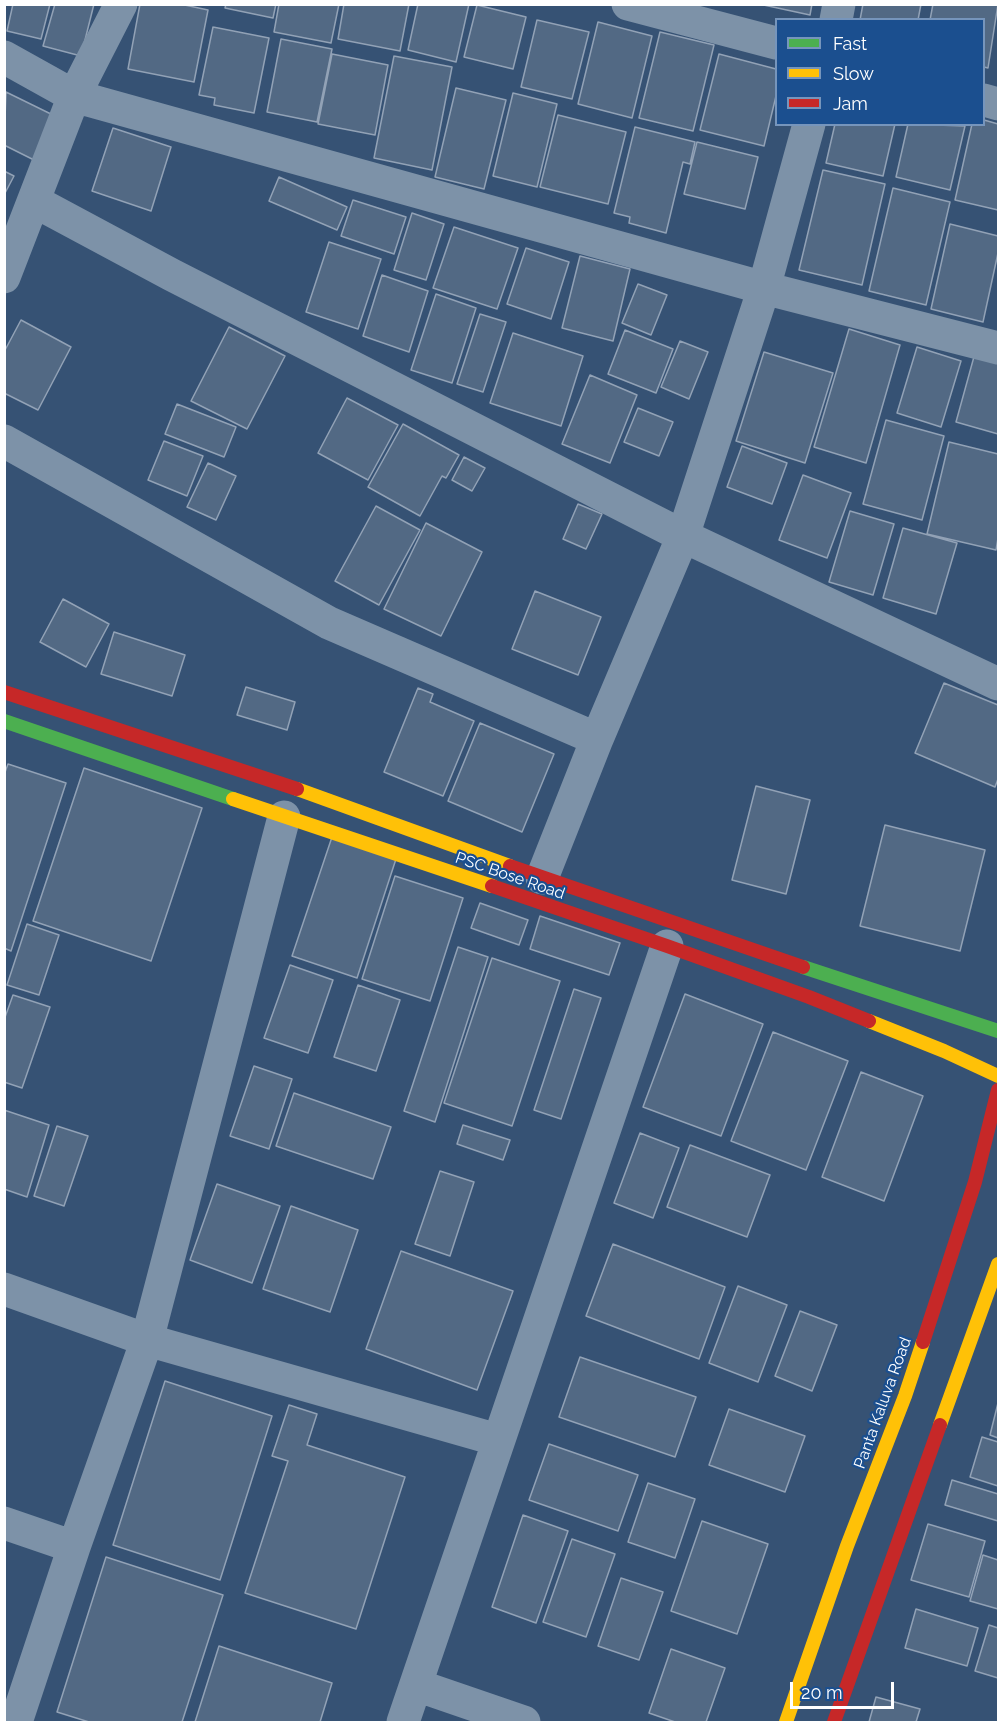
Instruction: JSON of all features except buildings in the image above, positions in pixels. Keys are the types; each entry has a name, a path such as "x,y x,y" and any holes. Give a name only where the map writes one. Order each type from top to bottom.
{"street":[{"path":"4,277 74,96 121,4"},
{"path":"628,4 775,42"},
{"path":"4,57 74,96 764,288 999,348"},
{"path":"542,878 597,739 683,536 764,288 808,126"},
{"path":"34,201 183,280 683,536 999,684"},
{"path":"4,441 329,623 597,739"},
{"name":"PSC Bose Road","path":"4,692 292,787 542,878 999,1031"},
{"name":"PSC Bose Road","path":"4,721 667,946 809,997 944,1051 999,1076"},
{"path":"16,1722 74,1547 147,1340 284,817"},
{"path":"403,1722 667,946"},
{"name":"Panta Kaluva Road","path":"786,1722 847,1546 904,1396 975,1182 999,1090"},
{"path":"834,1722 999,1264"},
{"path":"4,1289 147,1340 498,1440"},
{"path":"4,1523 74,1547"},
{"path":"416,1684 524,1722"}],"traffic: fast":[{"path":"4,721 233,799"},
{"path":"803,967 998,1031"}],"traffic: slow":[{"path":"297,789 510,866"},
{"path":"233,799 492,886"},
{"path":"869,1021 944,1051 998,1076"},
{"path":"940,1425 998,1264"},
{"path":"786,1722 847,1546 905,1396 923,1342"}],"traffic: jam":[{"path":"4,692 297,789"},
{"path":"510,866 803,967"},
{"path":"492,886 667,946 869,1021"},
{"path":"923,1342 975,1182 998,1090"},
{"path":"834,1722 940,1425"}]}
